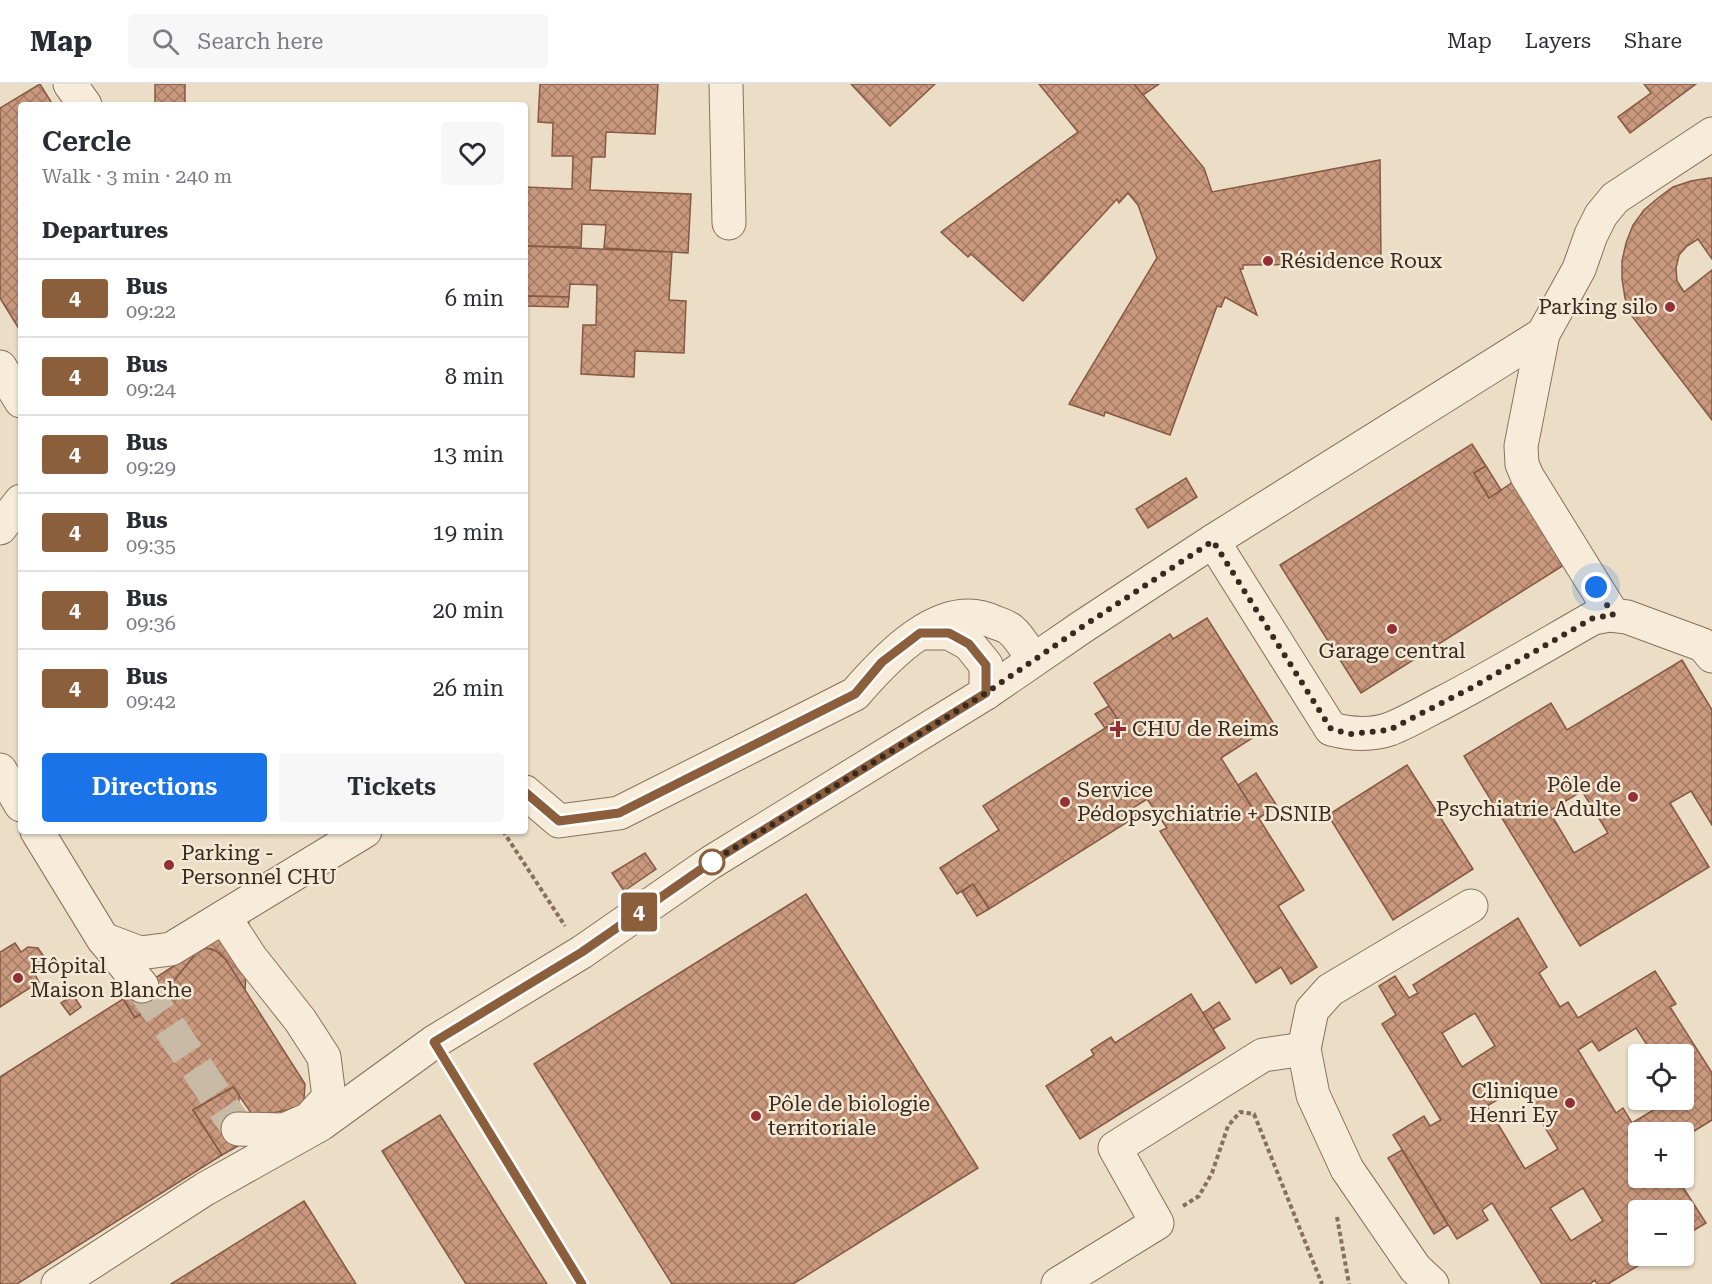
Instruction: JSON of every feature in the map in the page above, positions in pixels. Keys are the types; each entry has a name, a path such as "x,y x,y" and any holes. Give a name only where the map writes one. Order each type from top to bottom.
{"lane":[{"path":"70,84 83,102"},
{"path":"726,84 729,223"},
{"path":"1613,615 1527,476 1522,464 1521,446 1543,334 1580,268 1591,235 1601,215 1615,198 1712,134"},
{"path":"58,1284 205,1189 321,1124 434,1042 582,952 710,863 986,693 1213,541 1543,334"},
{"path":"0,367 18,396"},
{"path":"0,528 18,505"},
{"path":"1213,541 1331,729 1350,734 1389,730 1471,688 1593,618 1613,615 1627,617 1703,645 1712,656"},
{"path":"528,795 559,821 619,813 855,694 882,662 920,633 953,617 985,617 1011,629 1033,660"},
{"path":"920,633 949,633 969,644 986,665 986,693"},
{"path":"0,770 18,800"},
{"path":"39,834 102,939 142,987"},
{"path":"102,939 140,953 171,949 360,834"},
{"path":"1432,1284 1415,1268 1347,1169 1313,1095 1304,1048 1312,1010 1330,990 1471,906"},
{"path":"224,917 251,958 300,1020 324,1057 329,1097 309,1119 284,1130 238,1129"},
{"path":"1058,1284 1157,1223 1115,1148 1263,1055 1304,1048"}],"path":[{"path":"505,834 568,931"},
{"path":"1157,1223 1199,1196 1212,1173 1228,1126 1240,1112 1254,1114 1322,1284"},
{"path":"1349,1284 1336,1210 1365,1196"}],"building":[{"path":"40,84 51,102 18,102 18,327 0,298 0,108"},
{"path":"155,84 185,84 185,102 155,102"},
{"path":"540,84 658,84 655,134 606,132 605,157 592,157 590,190 691,194 688,253 604,248 606,225 582,224 581,247 528,246 528,187 572,189 573,156 552,156 553,123 538,122"},
{"path":"851,84 935,84 890,126"},
{"name":"Résidence Roux","path":"1039,84 1134,84 1204,168 1212,192 1380,160 1381,264 1243,265 1243,269 1240,269 1257,315 1225,297 1221,307 1217,306 1170,435 1105,412 1104,416 1069,404 1157,258 1138,205 1128,193 1119,203 1117,199 1023,301 971,254 968,257 941,232 1078,132"},
{"path":"1134,84 1159,84 1143,95"},
{"path":"1644,84 1696,84 1630,133 1618,117 1651,93"},
{"name":"Parking silo","path":"1712,178 1712,259 1698,239 1679,255 1676,268 1677,281 1684,292 1712,270 1712,420 1631,315 1625,298 1622,261 1633,225 1644,210 1673,187"},
{"path":"528,246 672,252 669,300 686,301 684,353 635,351 634,377 581,374 583,325 596,325 597,285 570,284 569,297 528,296"},
{"path":"528,296 569,297 568,307 528,306"},
{"name":"Garage central","path":"1472,444 1486,466 1474,473 1489,498 1513,482 1564,565 1361,693 1280,565"},
{"path":"1486,466 1501,490 1489,498 1474,473"},
{"path":"1186,478 1197,497 1148,528 1136,509"},
{"name":"Service Pédopsychiatrie + DSNIB","path":"1207,618 1274,724 1221,758 1304,890 1278,906 1317,967 1291,984 1281,967 1256,983 1160,831 1167,828 1147,799 1133,808 1137,816 989,909 973,884 957,894 940,868 999,830 983,806 1118,720 1094,683 1170,634 1173,639"},
{"name":"Pôle de Psychiatrie Adulte","path":"1682,660 1712,710 1712,825 1691,791 1670,803 1709,867 1580,946 1464,756 1551,703 1567,730","holes":["1582,791 1608,833 1574,853 1549,811"]},
{"path":"1109,706 1118,720 1105,728 1095,714"},
{"path":"1407,765 1473,869 1393,920 1328,815"},
{"path":"1256,773 1277,806 1259,818 1238,785"},
{"path":"645,853 656,869 624,891 612,873"},
{"path":"973,884 989,909 977,916 962,892"},
{"name":"Pôle de biologie territoriale","path":"806,894 978,1168 793,1284 672,1284 534,1064"},
{"path":"249,917 245,991 221,954 211,949 201,949 170,986 174,993 135,1018 123,999"},
{"name":"Clinique Henri Ey","path":"1518,918 1547,967 1539,973 1560,1007 1568,1002 1578,1018 1655,971 1676,1004 1670,1007 1694,1044 1646,1044 1636,1028 1599,1051 1592,1041 1578,1050 1616,1113 1623,1108 1631,1122 1628,1122 1628,1188 1683,1188 1691,1200 1628,1200 1628,1266 1638,1266 1608,1284 1597,1284 1595,1280 1590,1284 1542,1284 1492,1203 1482,1210 1488,1220 1457,1239 1393,1135 1424,1116 1430,1126 1441,1120 1382,1024 1396,1015 1379,986 1395,976 1409,998 1418,993 1413,985","holes":["1475,1013 1495,1046 1462,1067 1442,1033","1520,1086 1558,1149 1525,1169 1487,1106","1583,1188 1603,1221 1571,1241 1550,1208"]},
{"name":"Hôpital Maison Blanche","path":"15,943 21,952 28,947 38,948 45,958 41,969 34,973 39,982 0,1007 0,952"},
{"path":"206,948 216,951 226,960 305,1084 302,1104 296,1108 254,1117 233,1087 193,1110 222,1155 17,1284 0,1284 0,1077 123,999 135,1018 174,993 170,986 196,953"},
{"path":"1191,994 1225,1048 1080,1139 1046,1086 1094,1055 1091,1050 1111,1037 1115,1043"},
{"path":"73,995 81,1007 70,1015 61,1003"},
{"path":"1219,1002 1230,1019 1213,1029 1203,1013"},
{"name":"Clinique Henri Ey","path":"1694,1045 1712,1073 1712,1120 1694,1131 1694,1122 1634,1122 1653,1110 1694,1110"},
{"path":"233,1087 239,1095 238,1146 222,1155 193,1110"},
{"path":"440,1115 547,1284 466,1284 382,1151"},
{"path":"1402,1150 1448,1225 1434,1234 1388,1158"},
{"path":"304,1201 356,1284 171,1284"},
{"name":"Clinique Henri Ey","path":"1694,1204 1706,1223 1694,1230"}],"tunnel":[{"path":"142,986 238,1129"}],"bus line":[{"name":"4","path":"528,795 559,821 619,813 855,694 882,662 920,633 949,633 969,644 986,665 986,693 710,863 582,952 434,1042 582,1284"}],"place":[{"name":"Résidence Roux","path":"1268,261"},
{"name":"Parking silo","path":"1670,307"},
{"name":"Garage central","path":"1392,629"},
{"name":"CHU de Reims","path":"1118,729"},
{"name":"Pôle de Psychiatrie Adulte","path":"1633,797"},
{"name":"Service Pédopsychiatrie + DSNIB","path":"1065,802"},
{"name":"Parking - Personnel CHU","path":"169,865"},
{"name":"Hôpital Maison Blanche","path":"18,978"},
{"name":"Clinique Henri Ey","path":"1570,1103"},
{"name":"Pôle de biologie territoriale","path":"756,1116"}],"route":[{"path":"712,862 710,863 986,693 1213,541 1331,729 1350,734 1389,730 1471,688 1593,618 1613,615 1596,587"}]}
